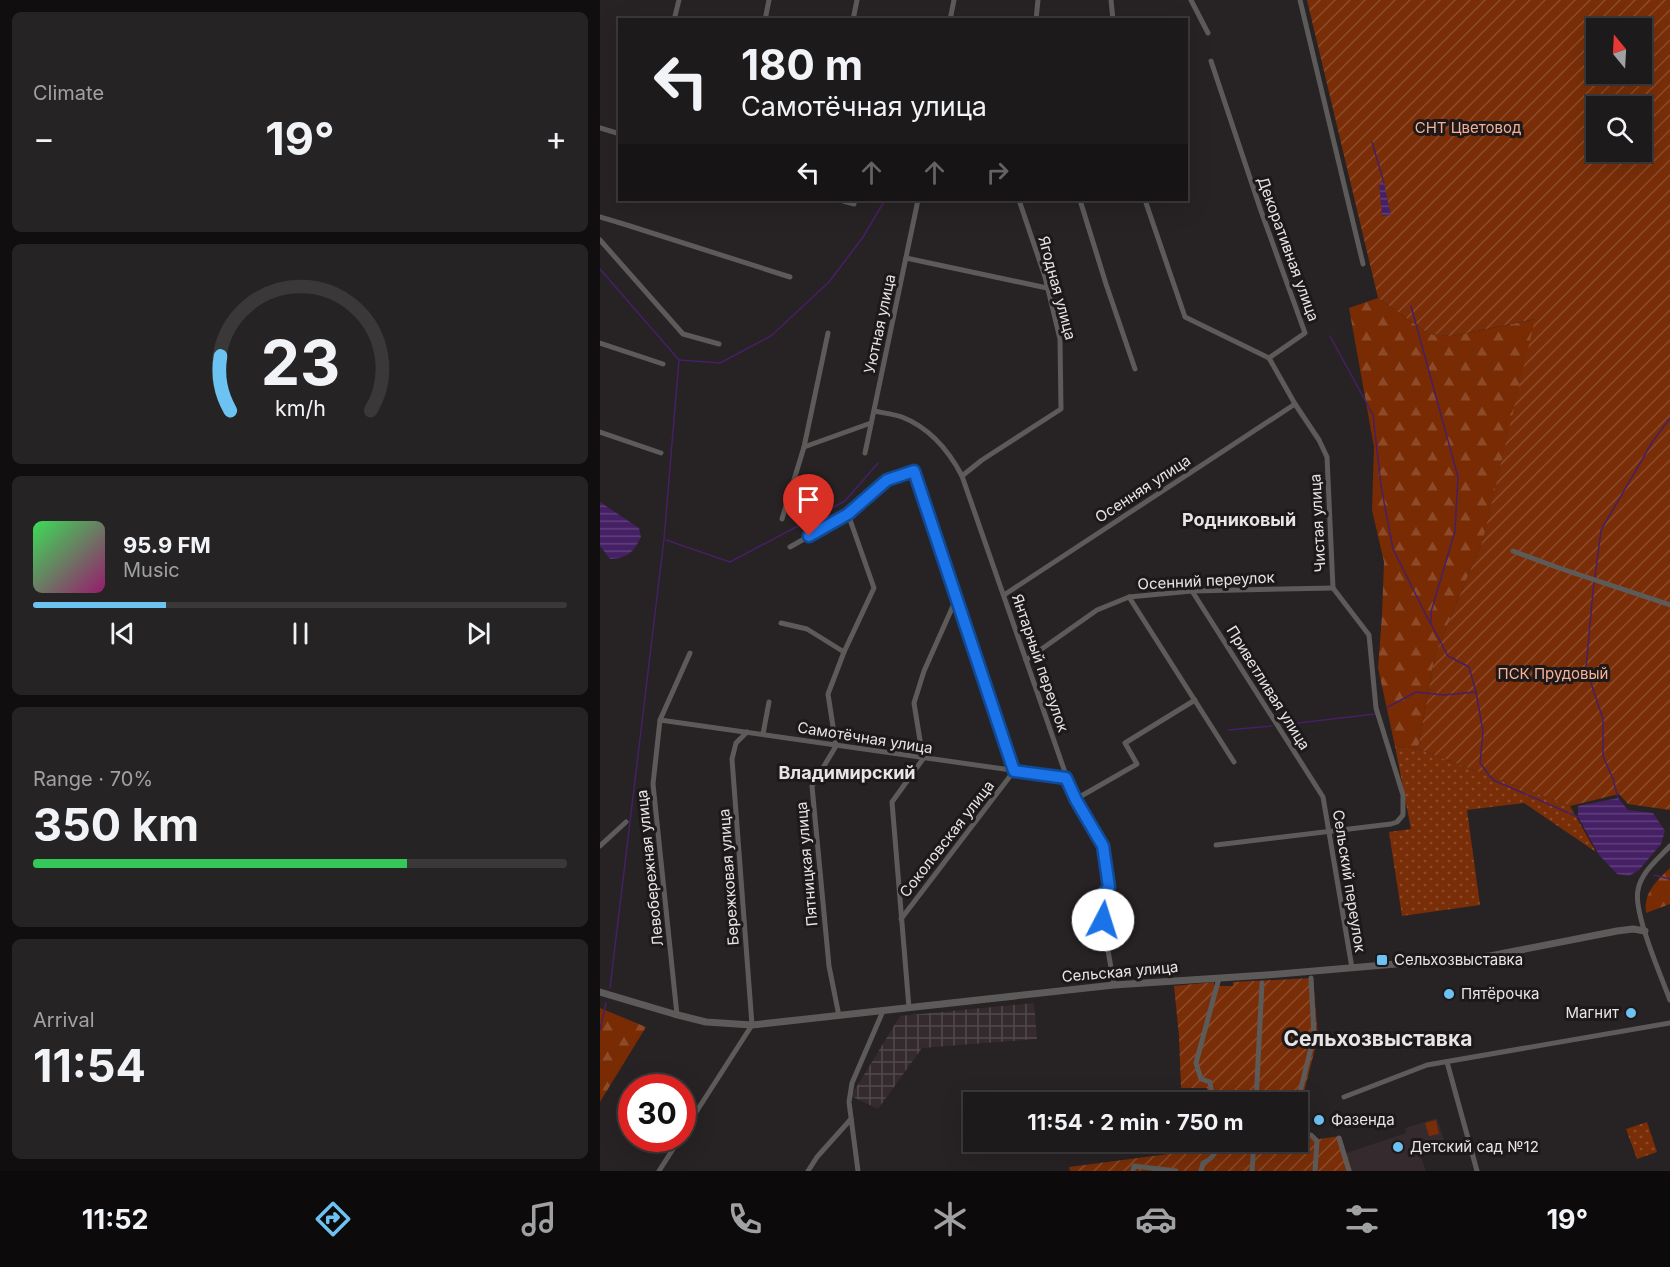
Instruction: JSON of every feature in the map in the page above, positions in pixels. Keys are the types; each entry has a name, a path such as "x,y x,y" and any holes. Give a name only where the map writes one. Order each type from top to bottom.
{"street":[{"path":"674,18 678,0"},
{"path":"765,18 769,0"},
{"path":"853,18 857,0"},
{"path":"950,18 954,0"},
{"path":"1036,18 1038,0"},
{"path":"1111,0 1113,18"},
{"path":"1191,0 1208,33"},
{"path":"1300,0 1363,264"},
{"name":"Декоративная улица","path":"1211,61 1305,333 1269,358"},
{"path":"600,128 618,133"},
{"path":"844,201 854,204"},
{"name":"Уютная улица","path":"865,453 918,201"},
{"name":"Ягодная улица","path":"962,476 982,460 1060,409 1060,339 1047,288 1019,201"},
{"path":"1080,201 1135,369"},
{"path":"1145,201 1185,317 1269,358"},
{"path":"600,218 790,277"},
{"path":"600,240 683,334 719,344"},
{"path":"906,258 1047,288"},
{"path":"782,519 804,447 828,333"},
{"path":"600,343 663,364"},
{"name":"Чистая улица","path":"1269,358 1327,457 1333,588 1368,635 1376,708 1403,795 1403,815 1397,822 1330,831"},
{"name":"Осенняя улица","path":"1004,595 1295,404"},
{"name":"Янтарный переулок","path":"874,411 901,417 922,427 938,441 962,476 1066,778 1103,846 1109,887 1099,899 1114,985"},
{"path":"804,447 871,423"},
{"path":"600,432 661,453"},
{"path":"790,547 848,514 887,480 914,471 1014,771"},
{"path":"836,746 828,694 844,652 874,588 848,514"},
{"path":"1513,551 1670,605"},
{"name":"Осенний переулок","path":"1026,660 1098,610 1129,597 1192,591 1333,588"},
{"name":"Приветливая улица","path":"1192,591 1323,797"},
{"path":"909,1008 892,802 923,759 914,703 924,671 957,597"},
{"path":"1129,597 1234,762"},
{"path":"781,623 807,629 844,652"},
{"name":"Левобережная улица","path":"677,1015 654,784 660,720 690,653"},
{"path":"1076,800 1137,764 1125,743 1195,700"},
{"path":"763,734 769,702"},
{"name":"Самотёчная улица","path":"660,720 1066,778"},
{"name":"Бережковая улица","path":"747,732 736,743 732,759 752,1025"},
{"name":"Пятницкая улица","path":"836,746 812,786 829,966 838,1016"},
{"name":"Соколовская улица","path":"901,919 1014,771"},
{"name":"Сельский переулок","path":"1323,797 1352,968"},
{"path":"600,846 626,822"},
{"path":"1216,845 1330,831"},
{"path":"1670,846 1645,874 1638,889 1637,901 1645,932 1670,1000"},
{"name":"Сельская улица","path":"600,992 706,1022 752,1025 1114,985 1490,956 1617,931 1633,929 1645,932"},
{"path":"1212,1092 1210,1082 1201,1079 1196,1063 1219,978"},
{"path":"1311,978 1314,1036 1298,1100 1304,1137 1311,1135 1317,1141 1315,1171"},
{"path":"1257,1092 1262,983"},
{"path":"858,1171 849,1102 852,1083 883,1011"},
{"path":"1344,1096 1427,1065 1670,1023"},
{"path":"696,1112 752,1025"},
{"path":"1447,1062 1477,1171"},
{"path":"808,1171 817,1157 851,1119"},
{"path":"1339,1138 1349,1171"},
{"path":"659,1171 671,1152"},
{"path":"1201,1171 1203,1163 1213,1158 1216,1152"},
{"path":"1252,1171 1253,1152"},
{"path":"1133,1171 1134,1166 1176,1171"}],"shaded area":[{"path":"1379,183 1384,183 1391,215 1382,216"},
{"path":"600,502 639,528 641,537 626,556 610,559 600,546"},
{"path":"1618,798 1628,810 1653,813 1665,831 1661,844 1639,870 1629,876 1617,874 1599,855 1578,817 1578,806"},
{"path":"1034,1003 1037,1039 922,1048 878,1109 851,1096 900,1016"},
{"name":"Детский сад №12","path":"1437,1118 1445,1143 1419,1151 1426,1171 1352,1171 1346,1153 1406,1133 1405,1128"}],"green space":[{"path":"1307,0 1670,0 1670,810 1628,804 1619,794 1570,806 1418,749 1435,655 1483,540 1535,319 1452,336 1429,334 1378,298"},
{"path":"1378,298 1429,334 1452,336 1536,319 1483,540 1435,655 1418,749 1395,746 1378,668 1384,562 1372,510 1374,447 1349,308"},
{"path":"1395,746 1418,749 1570,806 1596,852 1524,803 1467,810 1480,905 1402,916 1389,832 1411,829"},
{"path":"1670,868 1670,904 1646,913 1649,893"},
{"path":"1313,978 1318,1037 1304,1092 1208,1092 1207,1088 1181,1088 1174,986 1214,982 1214,986 1233,986 1233,982"},
{"path":"600,1008 646,1027 600,1102"},
{"path":"1436,1120 1439,1134 1429,1136 1425,1123"},
{"path":"1647,1122 1657,1152 1637,1159 1626,1129"},
{"path":"1308,1130 1319,1139 1341,1136 1352,1171 1070,1171 1069,1167 1183,1152 1308,1152"}],"waterway":[{"path":"1372,142 1384,183"},
{"path":"679,360 720,363 771,336 829,282 863,237 884,201"},
{"path":"600,269 679,360 664,539 610,988"},
{"path":"1411,306 1458,477 1455,531 1431,612 1431,624 1448,656 1469,667 1483,732 1480,763 1493,780 1578,817"},
{"path":"1330,336 1373,415 1381,486 1393,549 1430,623"},
{"path":"1595,577 1601,530 1653,441 1670,418"},
{"path":"666,540 730,562 845,501 878,463"},
{"path":"1594,581 1586,668 1603,719 1603,756 1618,798"},
{"path":"1388,707 1416,692 1444,695 1476,692"},
{"path":"1281,725 1375,714"},
{"path":"1228,730 1272,726"},
{"path":"1654,875 1670,879"},
{"path":"600,1030 606,1003"}],"place":[{"name":"Сельхозвыставка","path":"1382,960"},
{"name":"Пятёрочка","path":"1449,994"},
{"name":"Магнит","path":"1631,1013"},
{"name":"Фазенда","path":"1319,1120"},
{"name":"Детский сад №12","path":"1398,1147"}],"district":[{"name":"Родниковый","path":"1239,520"},
{"name":"Владимирский","path":"847,773"},
{"name":"Сельхозвыставка","path":"1378,1039"}],"route":[{"path":"809,536 848,514 887,480 914,471 1014,771 1066,778 1103,846 1109,887 1099,899 1103,920"}],"park label":[{"name":"СНТ Цветовод","path":"1468,128"},
{"name":"ПСК Прудовый","path":"1553,674"}]}
